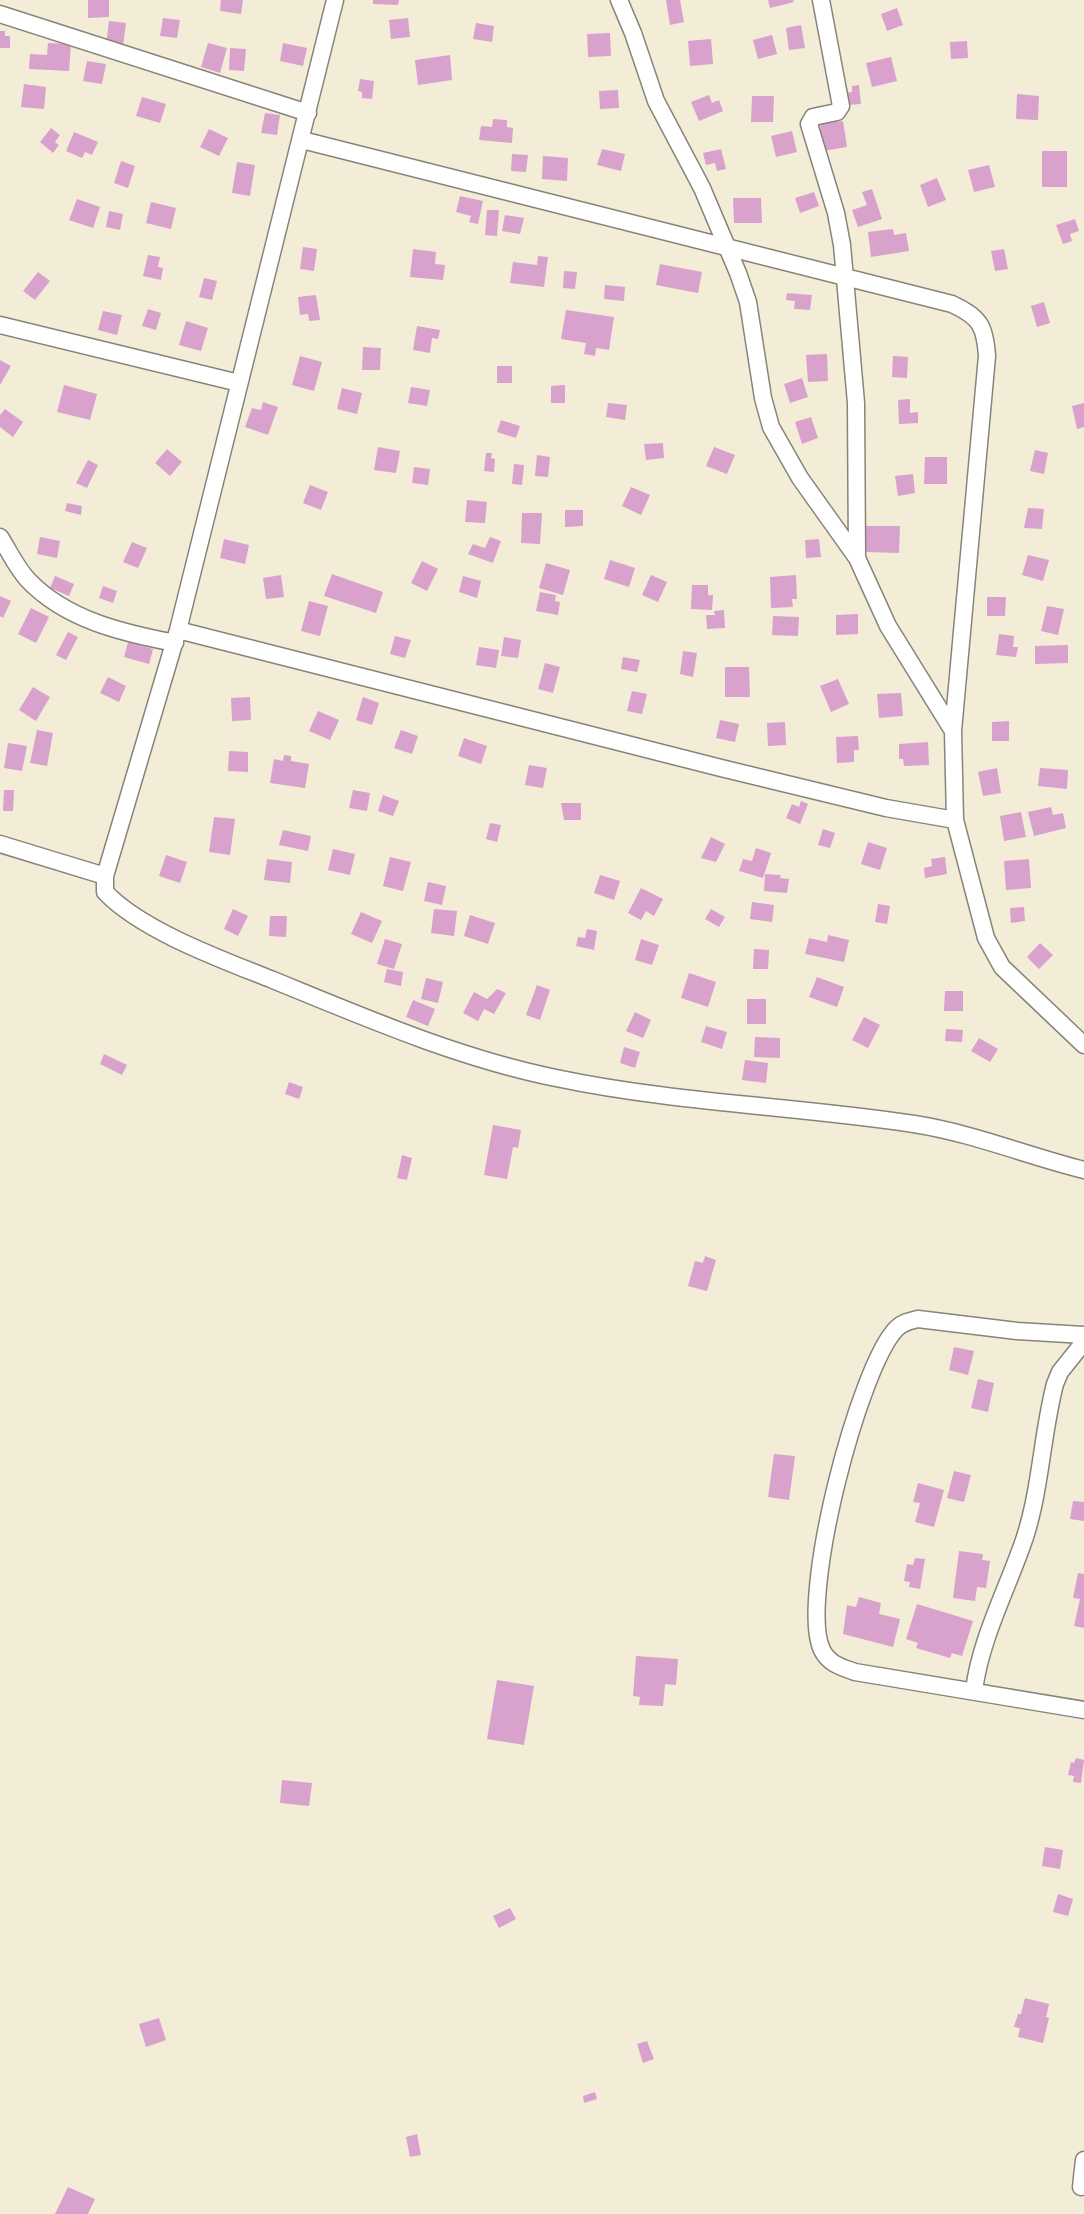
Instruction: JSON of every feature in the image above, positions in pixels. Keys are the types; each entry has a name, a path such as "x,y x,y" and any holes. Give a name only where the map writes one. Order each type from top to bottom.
{"street":[{"path":"335,0 302,140 176,636 105,876 105,892 118,906 171,936 384,1025 493,1063 556,1078 649,1095 917,1124 1084,1170"},
{"path":"619,0 656,101 702,188 748,302 763,398 771,427 800,478 857,558 888,626 953,731"},
{"path":"821,0 841,106 837,112 813,117 809,124 836,213 844,276 856,404 857,558"},
{"path":"4,9 308,113"},
{"path":"302,140 952,304 970,312 981,324 986,339 987,356 953,731 955,820 986,938 1002,967 1084,1045"},
{"path":"0,326 239,384"},
{"path":"0,537 27,579 61,604 114,630 176,636 886,808 955,820"},
{"path":"0,844 105,876"},
{"path":"1084,1335 1017,1331 918,1319 908,1321 897,1328 886,1343 871,1376 841,1466 822,1546 816,1591 816,1621 822,1650 836,1665 855,1672 1084,1710"},
{"path":"974,1690 982,1651 1024,1537 1034,1502 1055,1384 1064,1367 1084,1342"},
{"path":"1081,2187 1084,2160"}],"building":[{"path":"88,0 109,0 109,17 88,18"},
{"path":"221,0 243,0 241,14 220,11"},
{"path":"373,0 399,0 398,5 373,4"},
{"path":"666,0 680,0 684,22 670,25"},
{"path":"768,0 793,0 794,2 770,8"},
{"path":"897,8 903,25 887,31 881,14"},
{"path":"163,18 180,20 177,38 160,36"},
{"path":"408,18 410,37 391,39 389,20"},
{"path":"109,21 126,23 123,46 106,44"},
{"path":"476,23 494,26 492,42 473,39"},
{"path":"801,25 805,48 789,50 786,28"},
{"path":"0,31 5,31 5,36 10,36 10,48 0,48"},
{"path":"610,33 611,56 588,57 587,34"},
{"path":"772,35 777,54 758,59 753,40"},
{"path":"711,39 713,64 690,66 688,41"},
{"path":"967,41 968,58 951,59 950,42"},
{"path":"48,43 71,44 69,71 29,69 30,54 47,55"},
{"path":"208,43 227,48 220,73 201,67"},
{"path":"283,43 307,48 303,66 280,61"},
{"path":"230,48 246,49 244,71 229,70"},
{"path":"450,55 452,80 418,85 415,60"},
{"path":"891,57 897,81 872,87 866,63"},
{"path":"87,61 106,64 102,84 83,81"},
{"path":"360,79 374,81 372,99 362,98 362,92 358,91"},
{"path":"24,84 46,87 44,109 21,107"},
{"path":"859,85 861,104 846,105 845,93 852,92 852,86"},
{"path":"618,90 619,108 600,109 599,91"},
{"path":"1017,94 1039,96 1038,120 1016,119"},
{"path":"709,95 712,103 719,100 723,111 699,121 691,102"},
{"path":"752,96 774,96 773,122 751,122"},
{"path":"142,97 166,104 160,123 136,116"},
{"path":"265,113 280,115 277,135 261,133"},
{"path":"493,119 507,120 507,127 513,128 512,143 479,140 481,126 492,127"},
{"path":"843,121 847,147 823,151 820,124"},
{"path":"51,128 60,135 55,142 59,145 53,153 40,142"},
{"path":"209,129 228,138 219,156 200,147"},
{"path":"792,131 797,152 776,157 771,136"},
{"path":"74,132 98,142 92,155 85,152 82,158 66,151"},
{"path":"602,149 625,154 621,171 597,165"},
{"path":"721,149 726,169 717,171 715,163 706,165 703,153"},
{"path":"1042,151 1067,151 1067,187 1042,187"},
{"path":"512,154 528,155 526,172 511,171"},
{"path":"543,156 568,158 567,181 542,179"},
{"path":"121,161 135,166 128,188 114,183"},
{"path":"237,162 255,165 250,196 232,193"},
{"path":"989,165 995,187 974,192 968,170"},
{"path":"937,178 946,200 928,207 920,185"},
{"path":"872,189 882,219 858,227 852,210 867,205 862,192"},
{"path":"814,192 819,206 800,213 795,198"},
{"path":"460,196 483,201 478,224 469,222 471,216 456,212"},
{"path":"733,198 761,198 762,223 734,223"},
{"path":"77,199 100,207 93,228 69,220"},
{"path":"151,202 176,208 171,229 146,223"},
{"path":"487,210 499,210 497,236 485,235"},
{"path":"109,211 123,214 120,230 106,227"},
{"path":"505,215 524,218 520,234 502,231"},
{"path":"1075,219 1079,231 1070,234 1072,241 1063,244 1056,225"},
{"path":"893,229 894,235 906,233 909,251 871,257 868,232"},
{"path":"303,247 317,249 314,271 300,269"},
{"path":"413,249 436,252 435,264 445,265 443,280 410,277"},
{"path":"1004,249 1008,269 995,271 991,251"},
{"path":"148,255 160,257 158,267 163,268 161,280 143,276"},
{"path":"538,256 548,257 544,287 510,283 513,262 537,265"},
{"path":"660,264 702,272 698,293 656,285"},
{"path":"564,271 577,272 575,289 563,288"},
{"path":"38,272 50,281 35,300 23,291"},
{"path":"204,278 217,281 212,300 199,297"},
{"path":"605,285 625,287 624,301 604,299"},
{"path":"787,293 812,295 810,310 794,309 795,301 786,300"},
{"path":"316,295 320,320 309,321 308,314 300,315 298,297"},
{"path":"1044,302 1050,323 1037,327 1031,306"},
{"path":"148,309 161,313 156,330 142,326"},
{"path":"566,310 614,317 609,350 596,348 595,356 584,354 586,343 561,339"},
{"path":"103,311 122,315 117,335 98,330"},
{"path":"186,321 208,328 201,351 179,345"},
{"path":"417,326 440,330 438,339 432,338 430,353 413,350"},
{"path":"363,347 381,348 380,370 362,370"},
{"path":"827,354 828,381 808,382 806,355"},
{"path":"300,356 322,362 314,391 292,385"},
{"path":"893,356 908,357 907,378 892,377"},
{"path":"0,360 11,366 0,385"},
{"path":"497,366 512,366 512,383 497,383"},
{"path":"802,378 808,397 790,403 784,384"},
{"path":"64,385 97,394 90,420 57,412"},
{"path":"565,385 565,403 551,403 551,386"},
{"path":"411,387 430,390 427,406 408,403"},
{"path":"342,388 362,393 357,414 337,409"},
{"path":"910,399 910,413 918,412 918,423 899,424 898,400"},
{"path":"263,402 278,407 268,435 245,427 252,408 261,410"},
{"path":"608,403 627,405 625,420 606,417"},
{"path":"1084,403 1084,427 1077,429 1072,406"},
{"path":"5,409 23,422 13,437 0,427 0,415"},
{"path":"811,417 818,438 802,444 795,422"},
{"path":"501,420 520,426 516,438 497,432"},
{"path":"663,443 664,458 646,460 644,444"},
{"path":"378,447 400,451 396,473 374,470"},
{"path":"714,447 735,455 727,474 706,466"},
{"path":"167,449 182,462 170,476 155,463"},
{"path":"1035,450 1048,453 1044,474 1030,471"},
{"path":"486,453 492,453 491,458 495,459 494,472 484,471"},
{"path":"537,455 550,457 548,477 535,476"},
{"path":"925,457 947,457 947,484 924,484"},
{"path":"88,460 98,465 87,488 76,483"},
{"path":"514,464 524,465 522,485 512,484"},
{"path":"414,467 430,469 428,485 412,483"},
{"path":"913,474 915,493 898,496 895,476"},
{"path":"310,485 328,492 321,510 303,503"},
{"path":"631,487 650,495 641,515 622,506"},
{"path":"467,500 487,502 485,523 465,522"},
{"path":"67,503 82,506 81,515 65,511"},
{"path":"1028,508 1044,509 1042,529 1024,528"},
{"path":"565,510 583,510 583,526 565,527"},
{"path":"522,513 542,513 540,544 521,543"},
{"path":"866,526 900,526 899,553 865,552"},
{"path":"40,537 60,541 57,558 37,554"},
{"path":"490,537 501,541 493,563 468,554 473,544 485,548"},
{"path":"224,539 249,545 245,564 220,558"},
{"path":"819,539 821,557 806,558 805,540"},
{"path":"132,542 147,548 138,568 123,562"},
{"path":"1028,555 1049,560 1043,581 1022,575"},
{"path":"610,560 635,568 629,587 604,579"},
{"path":"422,561 438,569 427,591 411,583"},
{"path":"546,563 570,570 563,595 539,588"},
{"path":"332,574 383,592 376,613 324,596"},
{"path":"281,575 284,597 266,599 263,578"},
{"path":"651,575 667,582 658,602 642,595"},
{"path":"796,575 797,599 792,599 793,607 771,608 770,577"},
{"path":"55,576 74,584 69,596 50,588"},
{"path":"463,576 481,581 477,598 459,592"},
{"path":"692,585 708,585 708,595 713,595 712,610 691,609"},
{"path":"103,586 117,591 113,603 99,598"},
{"path":"540,592 556,595 555,601 560,602 558,615 536,611"},
{"path":"0,596 11,601 3,618 0,616"},
{"path":"987,597 1006,597 1005,616 987,616"},
{"path":"309,601 328,606 320,636 301,631"},
{"path":"1047,606 1064,609 1058,635 1041,631"},
{"path":"31,608 49,617 36,643 18,634"},
{"path":"724,610 725,628 707,629 706,615 715,615 714,611"},
{"path":"858,614 858,634 836,635 836,615"},
{"path":"773,616 799,617 798,636 772,635"},
{"path":"68,632 78,637 66,660 56,655"},
{"path":"999,634 1014,636 1013,647 1018,647 1016,657 996,655"},
{"path":"395,636 411,640 405,658 390,654"},
{"path":"504,637 521,640 518,658 501,656"},
{"path":"128,642 153,649 149,664 124,657"},
{"path":"1068,645 1068,663 1035,664 1035,646"},
{"path":"479,647 499,650 496,668 476,665"},
{"path":"683,651 697,653 693,677 680,674"},
{"path":"623,657 640,660 637,672 621,669"},
{"path":"545,663 560,667 553,693 538,689"},
{"path":"725,667 749,667 750,697 725,697"},
{"path":"108,677 126,686 119,702 100,693"},
{"path":"838,679 849,704 831,712 820,686"},
{"path":"33,687 50,697 36,721 19,710"},
{"path":"632,691 647,694 642,714 627,711"},
{"path":"901,693 903,716 879,718 877,694"},
{"path":"250,697 251,720 232,721 231,698"},
{"path":"363,697 379,703 372,725 356,720"},
{"path":"318,711 339,720 330,740 309,731"},
{"path":"720,720 739,724 735,742 716,738"},
{"path":"1009,721 1009,741 992,741 992,722"},
{"path":"785,722 786,745 768,746 767,723"},
{"path":"37,730 53,733 47,766 30,763"},
{"path":"401,730 418,736 412,754 394,748"},
{"path":"858,736 859,750 854,750 854,762 837,763 836,737"},
{"path":"464,738 487,746 481,764 458,756"},
{"path":"928,742 929,765 904,766 903,759 899,759 899,744"},
{"path":"8,743 27,746 22,771 4,768"},
{"path":"229,751 248,752 248,772 228,771"},
{"path":"284,755 291,756 291,761 309,764 305,788 270,783 274,759 283,761"},
{"path":"529,765 547,768 543,788 525,785"},
{"path":"997,768 1001,793 983,796 978,772"},
{"path":"1040,768 1068,770 1067,789 1038,786"},
{"path":"4,790 14,790 13,811 3,811"},
{"path":"353,790 370,793 367,811 349,808"},
{"path":"383,795 399,801 393,816 378,811"},
{"path":"801,801 808,804 800,824 786,818 792,804 799,807"},
{"path":"561,803 581,803 581,820 564,820"},
{"path":"1051,807 1053,815 1063,813 1066,828 1034,836 1028,812"},
{"path":"1021,812 1026,837 1004,841 1000,816"},
{"path":"214,817 235,819 230,855 209,852"},
{"path":"490,823 501,825 497,842 486,839"},
{"path":"823,829 835,833 830,848 818,845"},
{"path":"283,830 311,836 308,851 279,845"},
{"path":"711,837 725,844 716,862 701,858"},
{"path":"868,842 887,848 880,870 861,864"},
{"path":"756,848 771,853 763,878 739,871 743,859 752,861"},
{"path":"333,849 355,854 350,875 328,870"},
{"path":"166,855 187,862 180,883 159,876"},
{"path":"390,857 411,862 403,891 383,886"},
{"path":"945,857 947,874 925,878 924,868 932,866 931,859"},
{"path":"267,859 292,862 290,883 264,880"},
{"path":"1029,859 1031,888 1006,890 1004,861"},
{"path":"765,874 781,875 780,878 789,879 787,893 764,891"},
{"path":"600,875 620,881 614,900 594,893"},
{"path":"428,882 446,886 442,905 424,901"},
{"path":"641,888 663,899 654,916 646,911 641,920 628,913"},
{"path":"752,902 774,905 772,922 750,919"},
{"path":"878,904 890,906 887,924 875,922"},
{"path":"1024,907 1025,921 1011,923 1010,908"},
{"path":"233,909 248,916 238,936 224,929"},
{"path":"434,909 457,911 454,936 431,933"},
{"path":"711,909 725,917 719,927 705,919"},
{"path":"361,912 382,921 372,943 351,934"},
{"path":"470,915 495,923 488,944 464,936"},
{"path":"270,916 287,916 286,937 269,936"},
{"path":"587,929 597,931 594,950 576,946 578,937 585,938"},
{"path":"828,935 849,940 844,962 805,954 809,938 827,942"},
{"path":"385,939 402,944 394,969 377,964"},
{"path":"641,939 659,945 652,965 635,960"},
{"path":"1040,943 1053,955 1039,969 1027,957"},
{"path":"754,949 769,950 768,969 753,969"},
{"path":"387,969 403,972 401,986 384,982"},
{"path":"689,973 716,982 708,1007 681,998"},
{"path":"817,977 844,987 837,1007 809,997"},
{"path":"426,978 443,982 438,1003 421,999"},
{"path":"537,985 550,990 540,1020 526,1015"},
{"path":"497,989 506,993 494,1014 484,1009 478,1021 463,1013 474,992 487,999"},
{"path":"945,991 963,991 963,1011 944,1011"},
{"path":"747,999 766,999 766,1024 747,1024"},
{"path":"413,1000 435,1009 428,1026 406,1017"},
{"path":"635,1012 651,1020 643,1038 626,1031"},
{"path":"864,1017 880,1025 868,1048 852,1040"},
{"path":"706,1026 727,1032 722,1049 701,1042"},
{"path":"946,1029 963,1030 962,1042 945,1041"},
{"path":"755,1037 780,1038 780,1058 754,1057"},
{"path":"979,1038 998,1049 990,1062 971,1051"},
{"path":"624,1047 640,1052 635,1068 620,1063"},
{"path":"104,1054 127,1065 122,1075 100,1064"},
{"path":"745,1060 768,1063 766,1083 742,1080"},
{"path":"289,1082 303,1087 299,1099 285,1094"},
{"path":"493,1125 521,1130 518,1148 513,1147 507,1179 484,1175"},
{"path":"402,1155 412,1158 407,1180 397,1178"},
{"path":"705,1256 716,1260 707,1291 688,1286 695,1261 703,1263"},
{"path":"954,1347 974,1351 968,1375 949,1370"},
{"path":"978,1379 994,1383 988,1412 971,1408"},
{"path":"774,1454 795,1456 789,1500 768,1497"},
{"path":"954,1471 971,1475 964,1502 947,1498"},
{"path":"918,1483 944,1490 934,1527 915,1522 920,1503 913,1502"},
{"path":"1073,1501 1084,1502 1084,1521 1070,1519"},
{"path":"959,1551 983,1554 982,1560 990,1561 986,1588 977,1587 975,1601 953,1598"},
{"path":"915,1558 925,1559 920,1589 909,1587 910,1582 904,1581 907,1564 913,1565"},
{"path":"1078,1573 1084,1574 1084,1628 1074,1626 1080,1599 1073,1598"},
{"path":"859,1597 881,1603 879,1614 900,1619 893,1647 843,1634 847,1605 856,1607"},
{"path":"917,1604 973,1621 962,1656 952,1653 950,1658 916,1648 918,1643 906,1639"},
{"path":"636,1656 678,1659 676,1685 665,1684 663,1706 639,1705 640,1697 633,1696"},
{"path":"497,1680 534,1686 524,1745 487,1739"},
{"path":"1076,1758 1084,1760 1081,1783 1073,1782 1074,1776 1068,1775 1071,1762 1074,1763"},
{"path":"282,1780 312,1783 309,1806 280,1803"},
{"path":"1045,1847 1063,1850 1060,1869 1042,1866"},
{"path":"1058,1894 1073,1899 1068,1916 1053,1912"},
{"path":"510,1908 516,1919 499,1928 493,1916"},
{"path":"1025,1998 1049,2004 1046,2017 1049,2018 1043,2043 1018,2037 1020,2028 1014,2027 1018,2014 1021,2014"},
{"path":"159,2018 166,2040 146,2047 139,2024"},
{"path":"647,2041 654,2059 643,2063 637,2044"},
{"path":"595,2092 597,2099 584,2103 583,2096"},
{"path":"417,2134 421,2155 410,2157 406,2137"},
{"path":"68,2187 95,2199 88,2214 55,2214"}]}
